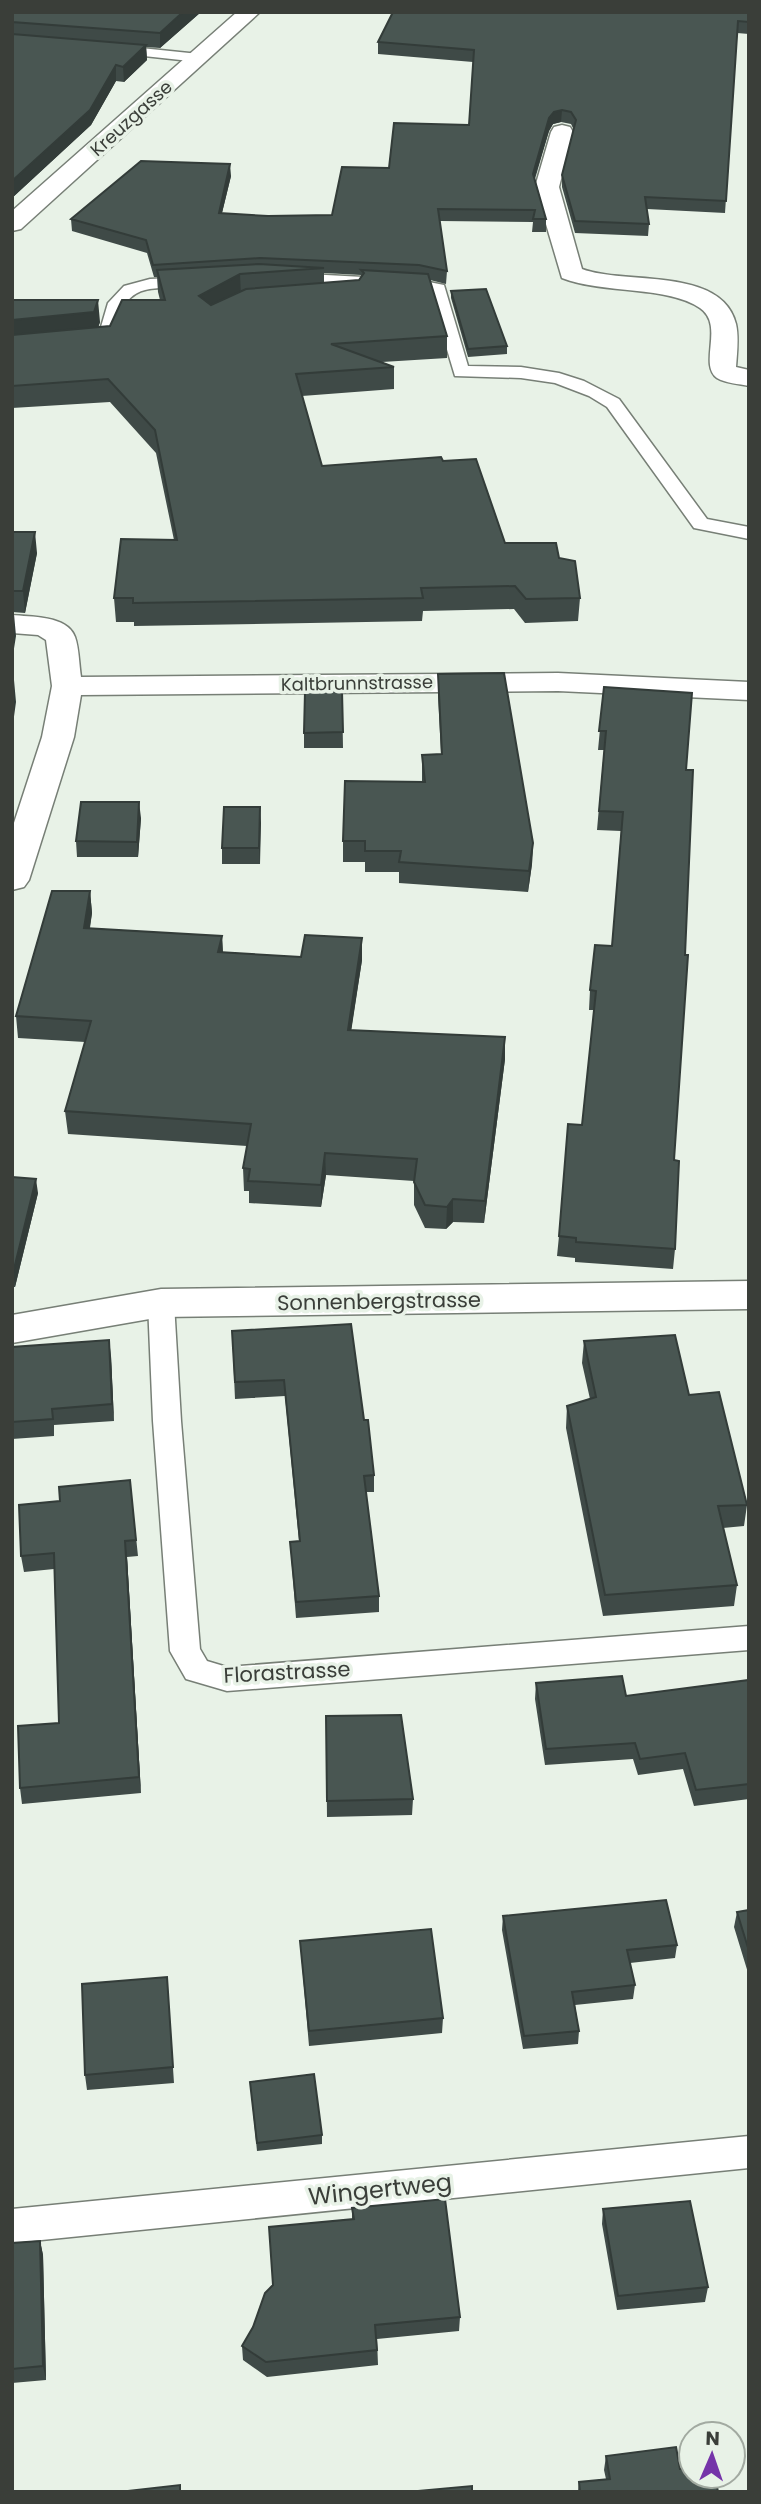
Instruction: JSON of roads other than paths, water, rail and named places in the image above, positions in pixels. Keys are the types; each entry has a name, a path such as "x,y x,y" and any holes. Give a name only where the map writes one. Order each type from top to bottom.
{"street":[{"name":"Kreuzgasse","path":"12,224 250,12"},
{"path":"562,132 547,187 571,273 580,279 595,282 679,290 703,299 720,314 723,322 723,369 729,374 749,378"},
{"path":"12,624 46,626 60,636 67,686 58,737 12,880"},
{"name":"Kaltbrunnstrasse","path":"67,686 558,682 749,691"},
{"name":"Sonnenbergstrasse","path":"12,1329 161,1303 749,1295"}],"lane":[{"path":"97,48 199,58"},
{"path":"272,278 419,285 438,289 461,372 505,371 550,375 596,391 613,403 701,524 749,533"},
{"path":"81,343 105,341 118,302 127,292 145,285 209,281"},
{"path":"323,297 395,294 422,300 443,309"},
{"name":"Florastrasse","path":"161,1303 167,1421 185,1651 197,1670 227,1679 749,1638"},
{"name":"Wingertweg","path":"12,2225 749,2152"}]}
